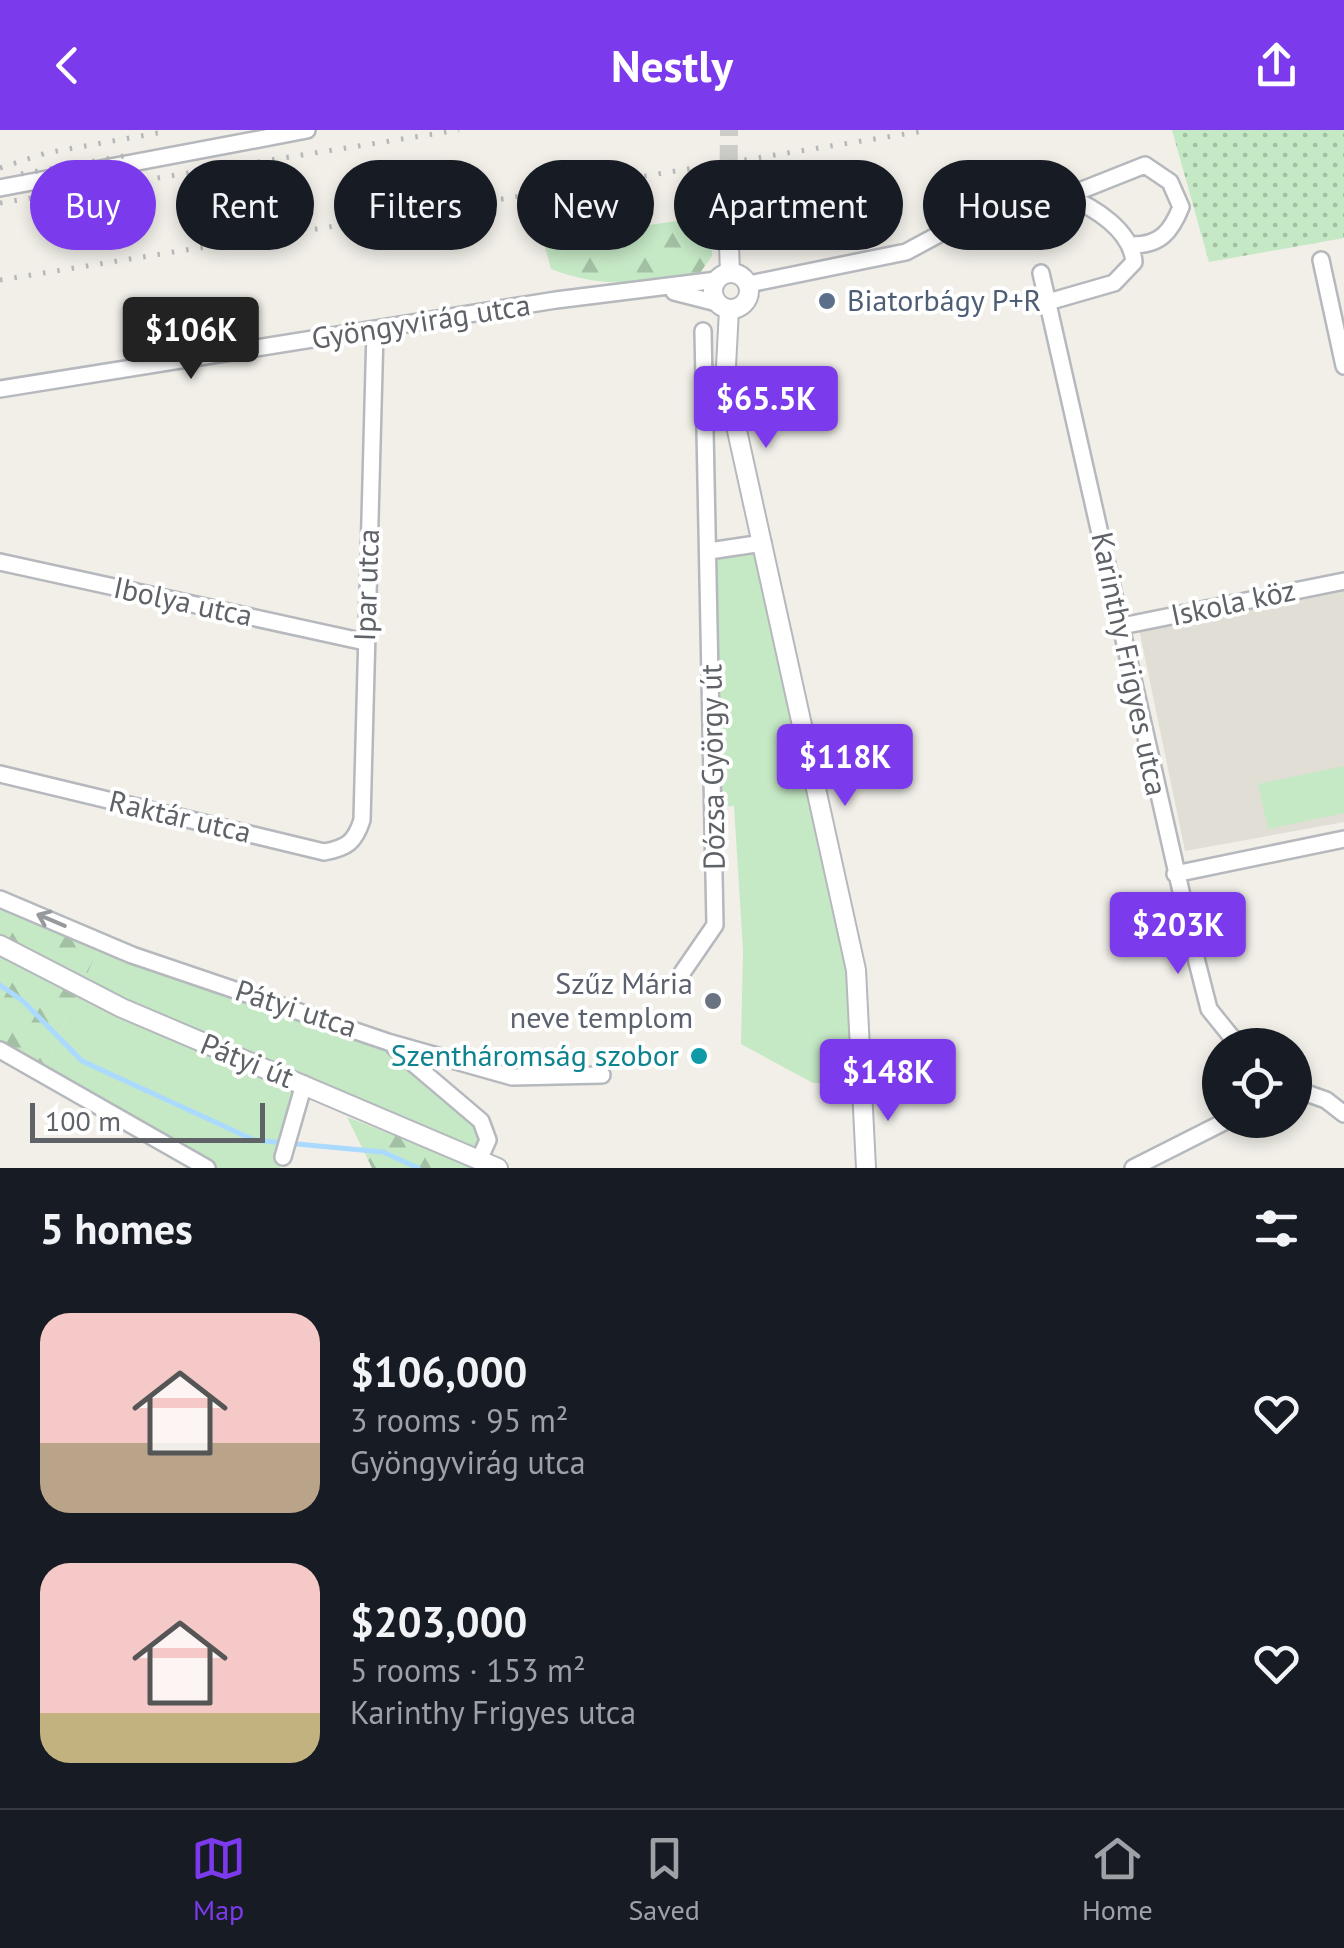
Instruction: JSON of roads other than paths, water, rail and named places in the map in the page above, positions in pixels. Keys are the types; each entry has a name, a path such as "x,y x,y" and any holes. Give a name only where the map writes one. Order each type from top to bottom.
{"street":[{"path":"0,188 307,130"},
{"path":"1086,188 1145,166 1162,174 1182,207 1168,234 1150,245 1133,245"},
{"path":"1048,302 1126,276 1134,262 1133,245 1118,229 1086,209"},
{"path":"724,277 748,284 906,252 923,243"},
{"path":"726,250 724,277 713,294 723,306 727,375 856,970 866,1168"},
{"path":"1321,260 1344,366"},
{"name":"Karinthy Frigyes utca","path":"1041,272 1175,874 1210,1009 1225,1028"},
{"name":"Gyöngyvirág utca","path":"0,389 556,300 665,290 724,277"},
{"path":"723,306 746,302 748,284"},
{"name":"Gyöngyvirág utca","path":"665,290 723,306"},
{"name":"Ipar utca","path":"356,838 362,820 375,331"},
{"name":"Dózsa György út","path":"682,973 716,925 703,332"},
{"path":"704,376 727,375"},
{"path":"709,550 763,543"},
{"name":"Ibolya utca","path":"0,562 365,642"},
{"name":"Iskola köz","path":"1122,626 1344,580"},
{"name":"Raktár utca","path":"0,774 324,852 344,849 356,838"},
{"path":"1175,874 1344,839"},
{"name":"Pátyi utca","path":"0,899 102,942 388,1042 512,1076 602,1075"},
{"name":"Pátyi út","path":"0,945 122,1008 498,1168"},
{"path":"388,1042 481,1120 488,1140 479,1160"},
{"path":"0,1050 207,1168"},
{"path":"283,1158 304,1084"},
{"path":"1312,1095 1344,1114"},
{"path":"1326,1100 1344,1096"},
{"path":"1133,1168 1202,1133"}],"waterway":[{"path":"0,985 23,1001 82,1061 254,1140 383,1152 418,1168"}],"tunnel":[{"path":"729,130 729,160"}],"railway":[{"path":"0,203 459,130"},
{"path":"0,280 930,130"},
{"path":"0,168 46,153 163,132"},
{"path":"21,174 135,154"}],"place":[{"name":"Biatorbágy P+R","path":"827,301"},
{"name":"Szűz Mária neve templom","path":"713,1001"},
{"name":"Szentháromság szobor","path":"699,1056"}]}
